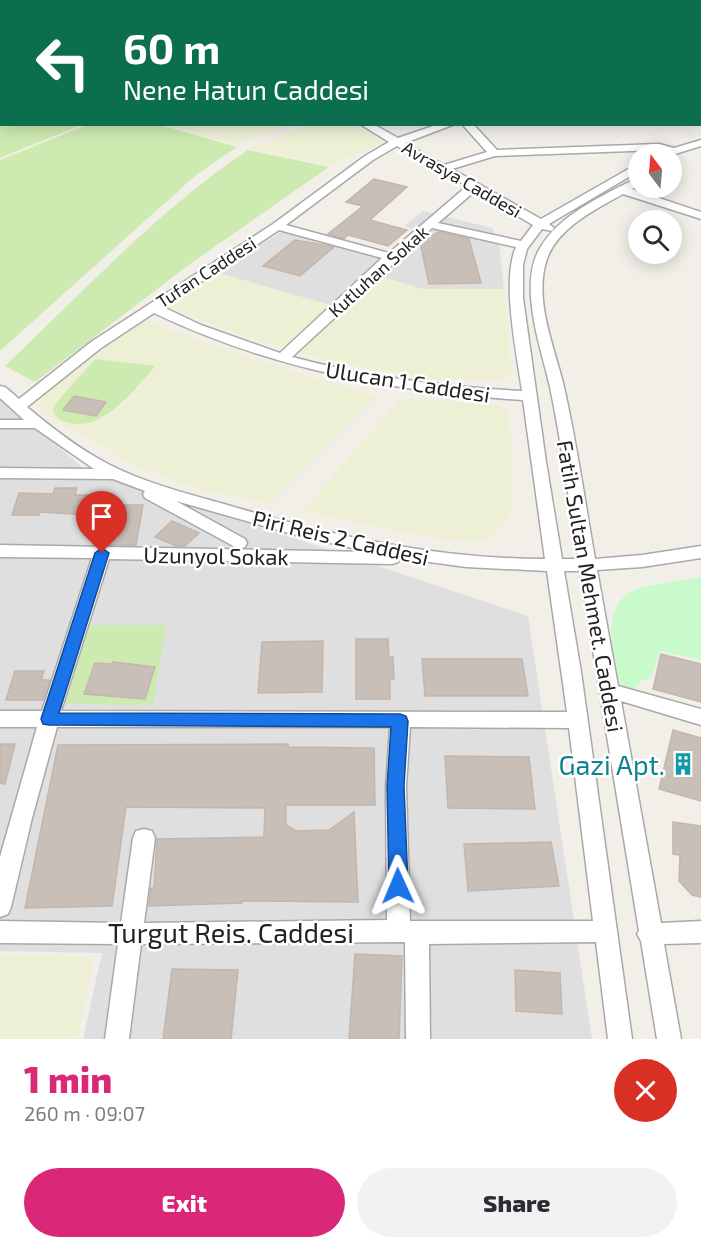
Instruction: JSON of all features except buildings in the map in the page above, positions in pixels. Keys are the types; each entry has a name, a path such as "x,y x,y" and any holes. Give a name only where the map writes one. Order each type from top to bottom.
{"street":[{"name":"Avrasya Caddesi","path":"368,126 539,225 560,233"},
{"name":"Tufan Caddesi","path":"18,407 96,345 277,226 369,158 398,142 444,126"},
{"path":"469,126 494,153"},
{"path":"682,149 701,143"},
{"path":"444,168 494,153 628,148"},
{"path":"682,160 701,153"},
{"name":"Fatih Sultan Mehmet. Caddesi","path":"628,172 539,225 524,245 517,265 517,298 530,396 571,566 610,691 649,934 669,1039"},
{"name":"Kutluhan Sokak","path":"284,357 391,257 474,186"},
{"name":"Fatih Sultan Mehmet. Caddesi","path":"620,1039 578,720 571,566 556,387 540,320 537,289 541,259 545,248 560,233 597,205 628,187"},
{"path":"623,190 701,216"},
{"path":"429,224 524,245"},
{"path":"277,226 391,257"},
{"name":"Ulucan 1 Caddesi","path":"153,307 190,327 326,370 405,385 530,396"},
{"name":"Piri Reis 2 Caddesi","path":"0,390 69,447 209,529 239,543"},
{"path":"0,424 40,424"},
{"path":"0,473 117,474"},
{"name":"Piri Reis 2 Caddesi","path":"117,474 274,525 432,559 522,567 571,566 647,561 701,552"},
{"name":"Uzunyol Sokak","path":"0,551 432,559"},
{"path":"0,907 11,850 49,719 102,553"},
{"path":"610,691 701,717"},
{"path":"0,719 578,720"},
{"path":"400,721 396,786 418,1039"},
{"path":"117,1039 144,838"},
{"name":"Turgut Reis. Caddesi","path":"0,932 605,931"},
{"path":"649,934 701,932"}],"shaded area":[{"path":"423,211 492,228 499,243 504,289 423,289 378,276 340,308 215,272 291,226 390,253 416,230 404,226"},
{"path":"0,395 83,468 528,616 592,1039 83,1039 102,953 0,951"}],"green space":[{"path":"0,126 79,126 0,158"},
{"path":"85,126 164,126 237,147 196,175 0,351 0,160"},
{"path":"171,126 286,126 238,145"},
{"path":"307,126 355,126 381,140 380,144 332,165 250,149"},
{"path":"248,150 329,167 190,264 35,382 5,366 152,225 215,173"},
{"path":"215,272 340,308 378,276 423,289 504,289 512,377 486,380 438,379 366,368 298,353 240,335 165,306"},
{"path":"143,318 204,343 267,364 378,396 271,503 204,491 137,467 51,417 39,406 43,394 75,366"},
{"path":"95,359 155,366 129,396 107,414 95,421 83,424 62,421 53,410 56,403"},
{"path":"401,398 499,405 510,408 512,512 494,534 475,542 427,537 302,511"},
{"path":"701,577 701,660 660,651 651,679 641,680 632,692 620,685 613,648 612,621 622,599 633,591 648,586"},
{"path":"86,625 166,625 153,705 66,704"},
{"path":"0,955 94,957 78,1039 0,1039"}],"place":[{"name":"Gazi Apt.","path":"683,764"}],"route":[{"path":"102,553 49,719 400,721 396,786 398,886"}]}
